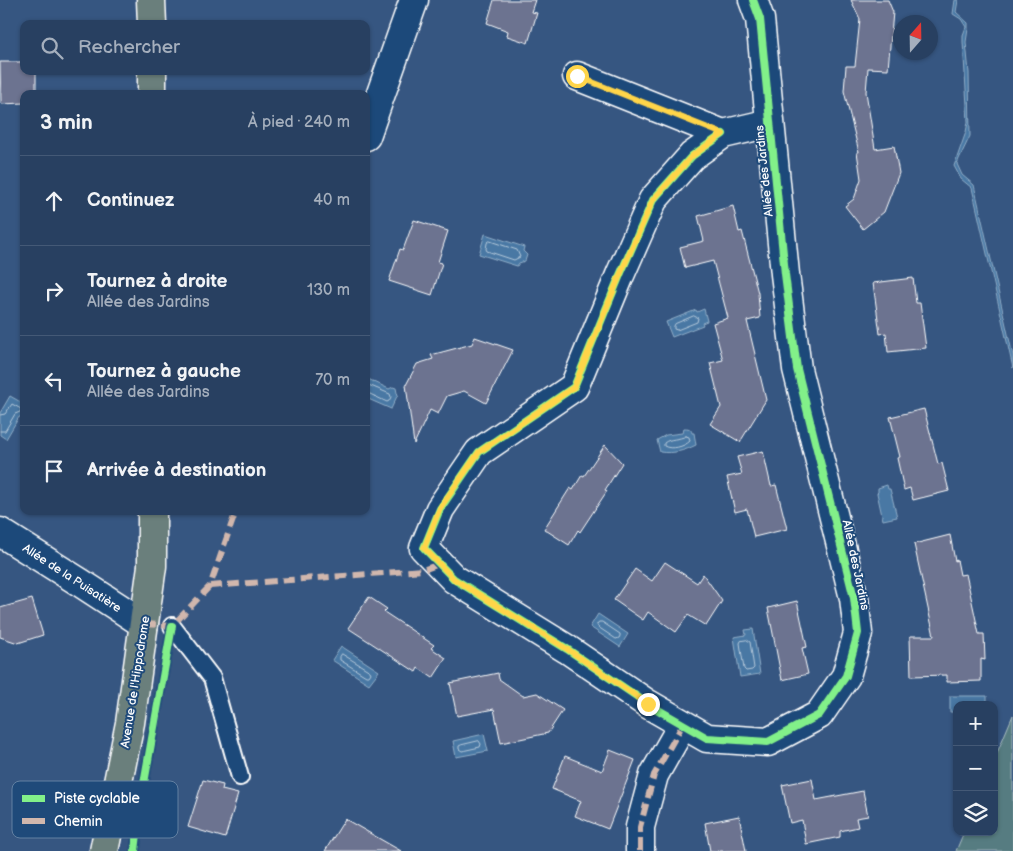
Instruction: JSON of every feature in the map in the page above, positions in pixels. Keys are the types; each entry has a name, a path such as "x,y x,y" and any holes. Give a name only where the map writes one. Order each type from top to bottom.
{"main road":[{"path":"151,0 152,20"},
{"path":"152,75 152,90"},
{"name":"Avenue de l'Hippodrome","path":"118,781 130,723 152,566 152,515"},
{"name":"Avenue de l'Hippodrome","path":"104,851 107,838"}],"street":[{"path":"370,125 414,0"},
{"name":"Allée des Jardins","path":"723,134 692,156 653,200 574,387 479,452 440,508 424,548 454,579 567,649 648,704 682,724 707,738 768,742 819,716 846,676 858,633 854,598 797,369 785,274 760,18 753,0"},
{"path":"577,76 723,134 770,123"},
{"name":"Allée de la Puisatière","path":"0,532 144,624"},
{"path":"640,851 640,827 654,775 682,724"}],"lane":[{"path":"172,626 212,678 240,777"}],"green space":[{"path":"1013,715 1013,851 956,851 962,836 998,836 998,751"}],"water":[{"path":"955,0 958,0 956,12 968,23 966,42 969,73 970,136 957,164 962,175 974,185 1013,356 1013,368 972,188 961,179 954,166 968,122 963,42 966,27 961,19 953,14"},
{"path":"485,234 524,247 523,251 527,255 525,261 517,266 479,254"},
{"path":"704,309 707,321 702,323 703,325 672,337 666,322 696,310 697,312"},
{"path":"370,380 389,389 396,388 398,394 391,409 370,400"},
{"path":"10,396 20,402 20,417 6,439 0,435 0,413"},
{"path":"684,428 694,433 696,445 678,452 660,452 657,440 666,435 682,433"},
{"path":"887,485 888,489 890,489 897,517 883,520 877,493 878,488"},
{"path":"598,614 628,634 620,647 590,627"},
{"path":"753,629 760,674 740,677 734,637 746,635 745,630"},
{"path":"341,646 379,671 369,684 332,660"},
{"path":"950,696 987,696 987,701 953,701 953,712 950,712"},
{"path":"484,734 488,751 456,757 453,741"}],"building":[{"path":"494,0 535,0 531,12 537,13 528,43 507,36 508,31 487,23"},
{"path":"851,0 888,0 893,12 888,69 868,68 866,92 875,149 894,146 899,173 884,212 863,229 845,206 854,199 861,179 857,152 859,152 844,91 846,66 855,66 860,19"},
{"path":"0,62 20,62 20,75 36,75 36,90 20,90 20,103 1,104"},
{"path":"733,206 739,232 742,231 758,293 760,318 747,321 766,400 740,442 710,424 721,407 710,363 723,360 713,323 728,318 713,261 685,268 680,247 704,241 698,216"},
{"path":"414,220 448,231 438,262 442,263 432,295 389,281 400,249 403,250"},
{"path":"913,278 916,303 920,303 926,348 888,352 886,333 880,334 873,283"},
{"path":"475,337 513,350 486,403 464,391 447,396 438,414 430,410 414,444 406,385 417,364 433,359 431,355 472,344"},
{"path":"924,409 938,464 942,463 949,491 913,500 910,488 904,490 897,458 900,457 890,417"},
{"path":"605,445 622,463 605,490 607,491 580,532 578,530 569,545 544,529 570,488 573,490"},
{"path":"763,451 771,486 776,485 787,529 754,537 747,509 735,512 727,477 742,474 737,457"},
{"path":"950,535 960,575 966,574 979,634 984,634 985,660 981,659 981,681 947,682 947,675 911,676 910,636 934,636 914,544"},
{"path":"665,562 697,583 703,574 722,601 706,626 688,615 676,632 648,612 643,620 614,600 635,569 652,581"},
{"path":"369,597 387,609 384,612 434,645 431,648 446,658 433,678 418,668 416,672 348,628"},
{"path":"32,599 43,635 18,643 0,637 0,608"},
{"path":"797,601 807,647 802,648 808,674 782,680 768,608"},
{"path":"498,673 499,679 523,696 537,693 563,710 548,733 501,743 494,709 457,716 450,683"},
{"path":"610,750 635,760 608,829 575,816 581,801 552,789 565,756 602,771"},
{"path":"812,779 816,800 863,791 868,816 856,818 858,827 840,831 840,837 806,844 802,820 790,823 782,785"},
{"path":"203,780 223,785 222,790 238,794 225,838 188,827"},
{"path":"739,816 746,851 710,851 705,823"},
{"path":"345,819 401,851 325,851"}],"marked path":[{"path":"144,624 172,626 210,586 235,515"},
{"path":"210,586 423,570 439,564"},
{"path":"640,851 640,827 654,775 683,724"}],"cycle path":[{"path":"723,134 692,156 653,200 574,387 479,452 440,509 424,548 454,579 567,649 648,704 707,738 768,742 819,715 846,676 858,633 854,598 797,369 785,274 760,19 753,0"},
{"path":"144,781 172,626"},
{"path":"135,851 137,838"}],"route":[{"path":"577,76 723,134 692,156 653,200 574,387 479,452 440,508 424,548 454,579 567,649 648,704"}]}
